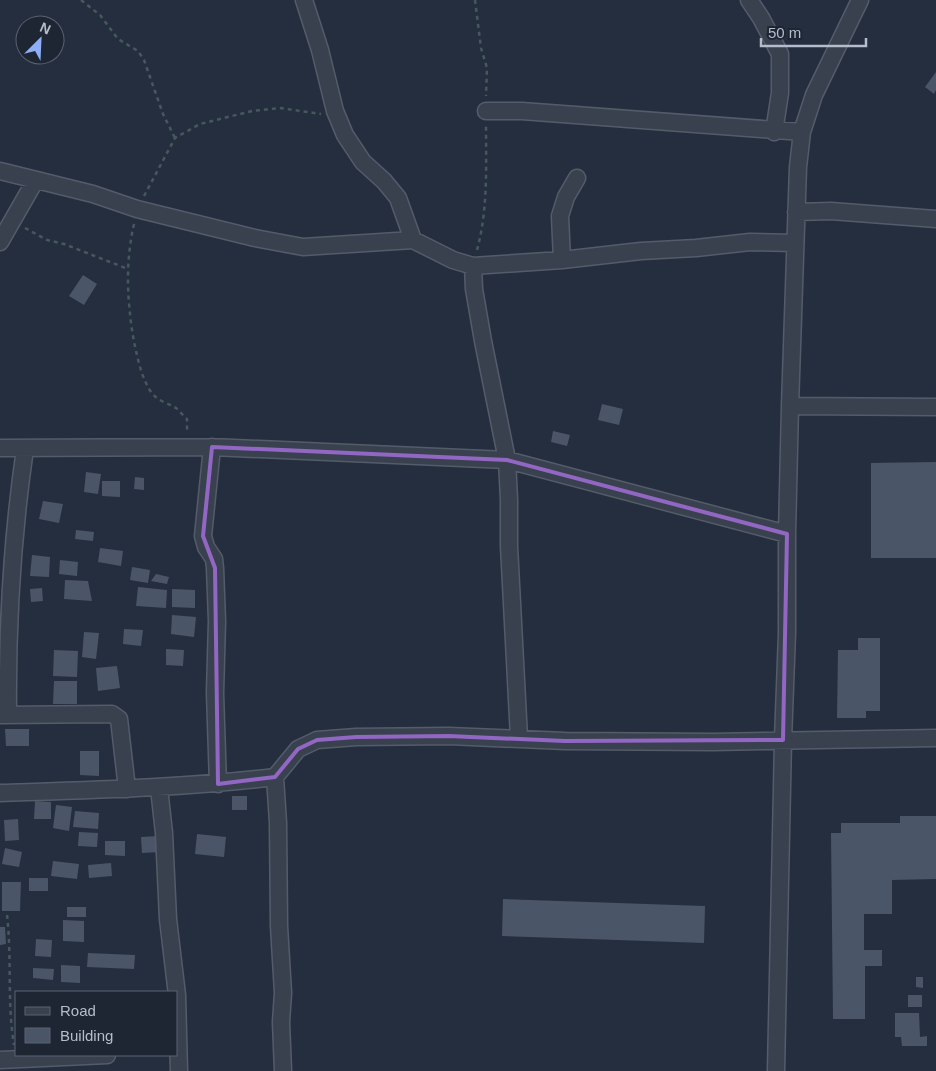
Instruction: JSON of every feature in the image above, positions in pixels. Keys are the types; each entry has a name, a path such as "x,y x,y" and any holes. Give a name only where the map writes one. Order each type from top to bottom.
{"street":[{"path":"304,0 320,50 335,111 344,135 363,162 384,181 398,198 413,240"},
{"path":"749,0 762,18 780,54 780,93 774,132"},
{"path":"776,1071 783,740 788,633 787,534 790,406 798,167 802,132 814,95 860,0"},
{"path":"486,111 522,111 590,118 668,121 774,132 802,132"},
{"path":"0,171 93,194 137,209 255,238 303,247 413,240 453,260 473,266 562,260 750,242 794,243"},
{"path":"562,260 560,216 566,197 577,178"},
{"path":"0,242 35,181"},
{"path":"796,212 831,211 936,219"},
{"path":"473,266 474,289 480,324 507,460 509,546 519,738"},
{"path":"790,406 936,407"},
{"path":"0,448 212,447 507,460 787,534"},
{"path":"212,447 203,536 206,547 214,559 215,568 217,621 215,693 218,784"},
{"path":"25,449 11,560 4,715 112,714 119,719 127,789"},
{"path":"283,1071 281,1022 283,993 279,926 278,822 275,777 298,749 317,740 404,736 519,738 565,742 713,742 936,738"},
{"path":"0,793 159,788 218,784 275,777"},
{"path":"159,788 164,833 168,919 177,991"},
{"path":"178,1054 180,1071"},
{"path":"0,1060 16,1065 98,1056"}],"path":[{"path":"81,0 100,15 118,40 138,51 144,60 163,114 175,138"},
{"path":"473,266 484,215 487,68 481,48 474,0"},
{"path":"187,447 187,420 177,409 164,403 152,394 142,376 130,317 128,269 129,250 137,209 175,138 200,124 252,111 280,108 320,114 335,111"},
{"path":"12,221 47,240 64,244 128,269"},
{"path":"8,915 12,1035 16,1065"}],"highlighted area":[{"path":"212,447 507,460 787,534 783,740 565,741 449,736 356,737 317,740 298,749 275,777 218,784 215,568 203,536"}],"building":[{"path":"936,72 936,90 934,94 925,87"},
{"path":"83,275 97,284 84,305 69,296"},
{"path":"602,404 623,409 619,425 598,420"},
{"path":"553,431 570,435 567,446 551,442"},
{"path":"936,462 936,558 871,558 871,463"},
{"path":"86,472 101,474 98,494 84,492"},
{"path":"135,477 144,478 144,490 134,489"},
{"path":"102,481 120,481 120,497 102,496"},
{"path":"43,501 63,504 59,523 39,519"},
{"path":"76,530 94,532 93,541 75,539"},
{"path":"100,548 123,551 121,566 98,562"},
{"path":"32,555 50,557 49,577 30,576"},
{"path":"60,560 78,562 77,576 59,574"},
{"path":"132,567 150,570 148,583 130,580"},
{"path":"156,574 169,577 167,584 151,581"},
{"path":"65,580 88,581 92,601 64,599"},
{"path":"138,587 167,590 166,608 136,606"},
{"path":"42,588 43,601 31,602 30,589"},
{"path":"172,589 195,590 195,608 172,607"},
{"path":"172,615 196,617 194,637 171,634"},
{"path":"124,629 143,630 141,646 123,644"},
{"path":"84,632 99,633 96,659 82,657"},
{"path":"858,638 880,638 880,711 866,711 866,718 837,718 838,650 858,650"},
{"path":"166,649 184,650 183,666 166,665"},
{"path":"54,650 78,651 77,677 53,676"},
{"path":"117,666 120,688 98,691 96,668"},
{"path":"54,681 77,681 77,704 53,704"},
{"path":"5,729 29,729 29,746 6,746"},
{"path":"80,751 99,751 99,776 80,775"},
{"path":"232,796 247,796 247,810 232,810"},
{"path":"35,801 51,802 51,819 34,819"},
{"path":"56,805 72,807 69,831 53,828"},
{"path":"75,811 99,813 98,829 73,827"},
{"path":"900,816 936,816 936,879 892,880 892,914 864,914 864,950 882,950 882,966 865,966 865,1019 833,1019 831,833 841,833 841,823 900,823"},
{"path":"18,819 19,840 5,841 4,820"},
{"path":"79,832 98,833 97,847 78,846"},
{"path":"197,834 226,837 224,857 195,854"},
{"path":"159,836 160,852 142,853 141,837"},
{"path":"105,841 125,841 125,856 105,855"},
{"path":"5,848 22,852 19,867 2,864"},
{"path":"53,861 79,864 77,879 51,876"},
{"path":"111,863 112,876 89,878 88,865"},
{"path":"29,878 48,878 48,891 29,891"},
{"path":"2,882 21,882 20,911 2,911"},
{"path":"503,899 705,906 704,943 502,936"},
{"path":"67,907 86,907 86,917 67,917"},
{"path":"63,920 84,921 84,942 63,941"},
{"path":"0,927 5,927 6,944 0,945"},
{"path":"36,939 52,940 51,957 35,956"},
{"path":"88,953 135,955 134,969 87,967"},
{"path":"61,965 80,966 80,983 61,982"},
{"path":"33,968 54,969 53,980 33,978"},
{"path":"916,977 923,977 923,988 916,987"},
{"path":"908,995 922,995 922,1007 908,1007"},
{"path":"895,1013 919,1013 920,1037 927,1036 927,1046 902,1046 901,1037 895,1037"}]}
